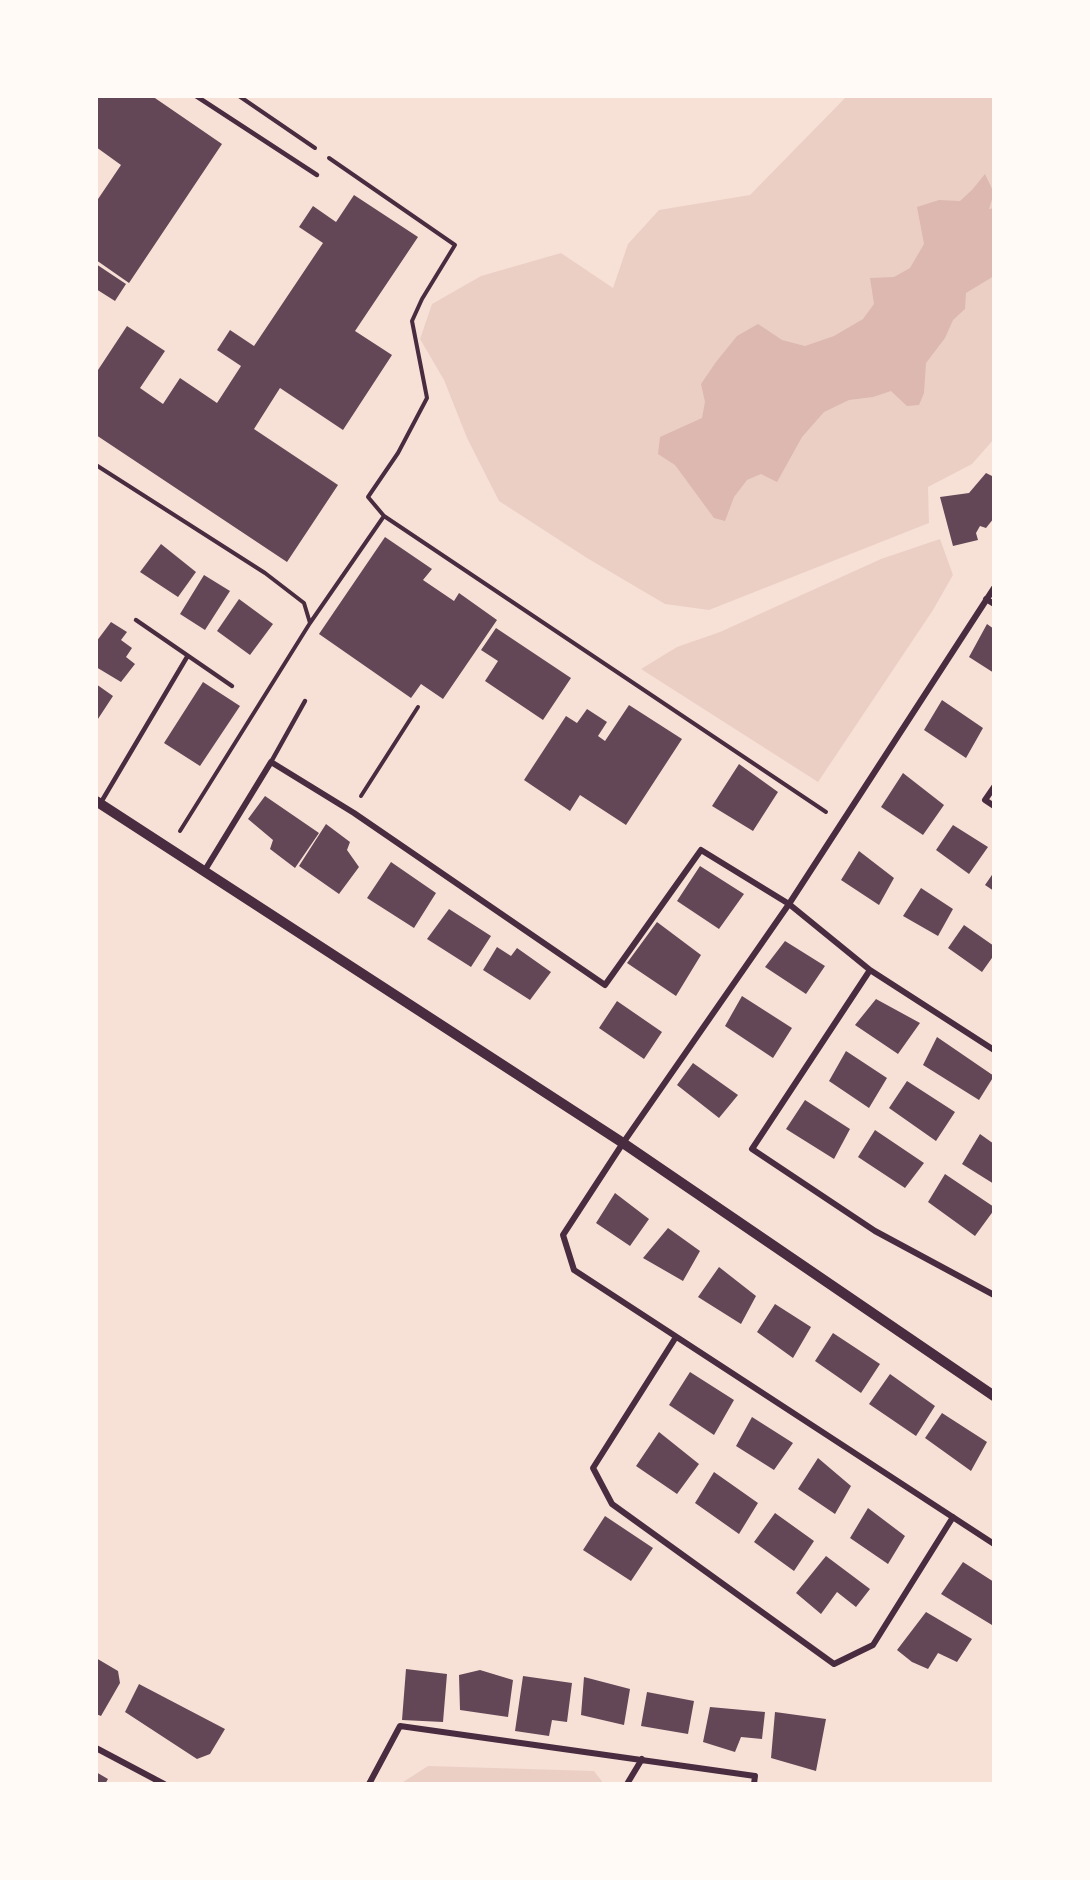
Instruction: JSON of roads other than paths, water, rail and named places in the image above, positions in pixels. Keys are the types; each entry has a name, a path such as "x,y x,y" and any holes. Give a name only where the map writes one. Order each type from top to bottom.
{"street":[{"path":"994,588 789,904 623,1143 564,1235 574,1270 994,1544"},
{"path":"986,598 994,604"},
{"path":"205,870 271,762 354,813 605,985 701,850 789,904 870,970 994,1050"},
{"path":"994,787 985,800 994,806"},
{"path":"98,802 623,1143 994,1396"},
{"path":"870,970 752,1149 875,1230 994,1295"},
{"path":"676,1337 593,1468 612,1504 834,1664 873,1645 953,1517"},
{"path":"369,1784 400,1726 755,1776 754,1784"},
{"path":"96,1748 164,1784"},
{"path":"627,1784 642,1759"}],"lane":[{"path":"196,96 317,175"},
{"path":"136,620 232,686"},
{"path":"98,802 187,657"},
{"path":"271,762 305,701"}]}
